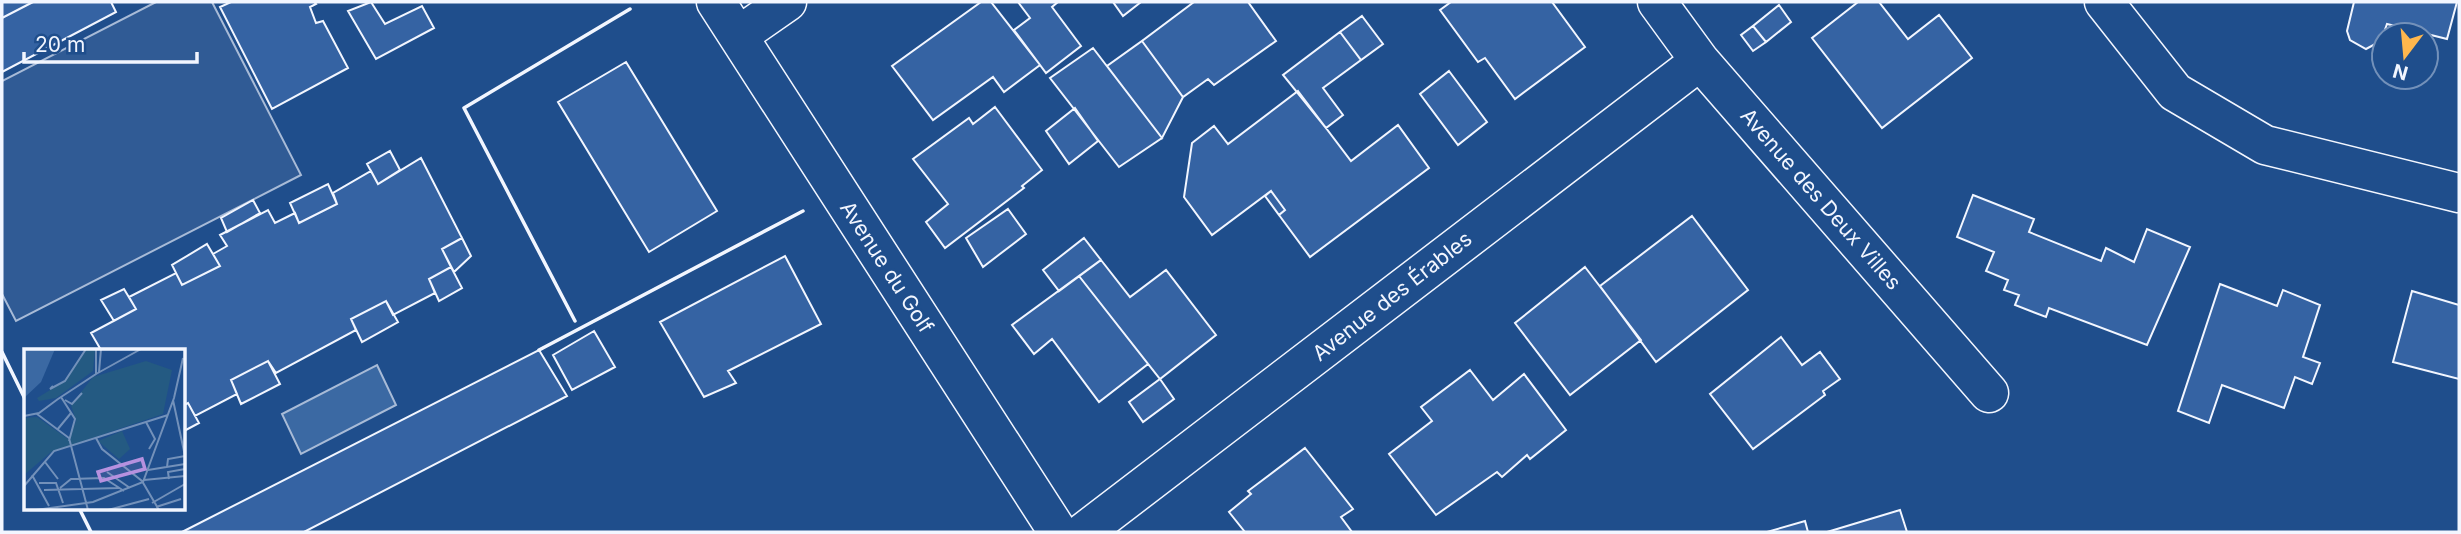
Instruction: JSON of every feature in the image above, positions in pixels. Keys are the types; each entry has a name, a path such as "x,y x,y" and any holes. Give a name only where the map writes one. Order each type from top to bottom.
{"street":[{"name":"Avenue du Golf","path":"716,2 1058,532"},
{"path":"738,36 786,2"},
{"name":"Avenue des Deux Villes","path":"1657,2 1700,61 1989,393"},
{"path":"2104,2 2175,92 2265,145 2459,193"},
{"name":"Avenue des Érables","path":"1084,532 1700,61"}],"shaded area":[{"path":"156,2 212,2 301,175 16,321 2,294 2,81"},
{"path":"377,365 396,405 301,454 282,414"}],"building":[{"path":"2,2 33,2 2,18"},
{"path":"33,2 111,2 116,12 2,72 2,18"},
{"path":"231,2 314,2 316,4 310,7 316,23 323,21 348,68 272,109 220,7"},
{"path":"371,2 385,24 422,6 434,28 376,59 348,11"},
{"path":"981,2 991,2 1040,65 1004,92 993,77 933,120 892,66"},
{"path":"1018,2 1058,2 1052,7 1081,46 1046,73 1014,30 1030,18"},
{"path":"1113,2 1141,2 1123,16"},
{"path":"1194,2 1248,2 1276,41 1214,85 1208,79 1183,97 1142,41"},
{"path":"1451,2 1552,2 1585,47 1515,99 1485,58 1478,62 1440,10"},
{"path":"1858,2 1879,2 1908,39 1939,15 1972,58 1882,128 1812,38"},
{"path":"2354,2 2457,2 2447,39 2440,37 2440,21 2370,21 2370,47 2366,49 2350,40 2347,31"},
{"path":"1779,5 1791,22 1766,42 1753,26"},
{"path":"1362,16 1383,44 1361,60 1340,32"},
{"path":"1753,26 1766,42 1753,51 1741,35"},
{"path":"1340,32 1361,60 1323,88 1343,115 1326,128 1283,75"},
{"path":"1142,41 1183,97 1162,138 1107,66"},
{"path":"1093,48 1162,138 1119,167 1050,78"},
{"path":"626,62 717,211 649,252 558,102"},
{"path":"1449,71 1487,122 1458,145 1420,94"},
{"path":"1298,91 1351,161 1398,125 1429,168 1310,257 1279,215 1285,210 1271,191 1212,235 1184,197 1192,143 1214,126 1228,144"},
{"path":"995,107 1042,170 1022,186 1024,188 945,248 926,222 948,204 913,159 969,118 973,124"},
{"path":"1075,108 1098,141 1069,164 1046,131"},
{"path":"390,151 400,170 378,184 367,164"},
{"path":"421,158 462,238 442,249 451,267 429,279 435,293 393,315 386,301 351,319 356,330 276,373 268,361 231,380 237,394 195,416 188,403 186,404 186,349 100,349 91,333 136,309 129,297 176,273 182,285 220,266 213,254 227,246 220,235 268,210 275,223 295,213 299,223 337,204 333,193 371,171 378,184"},
{"path":"328,184 337,204 299,223 290,203"},
{"path":"1271,191 1285,210 1279,215 1265,196"},
{"path":"1973,195 2034,219 2029,232 2101,261 2106,248 2134,262 2147,229 2190,247 2147,345 2049,308 2046,317 2015,305 2019,295 2004,290 2008,280 1986,271 1994,252 1957,237"},
{"path":"253,200 260,213 227,232 221,218"},
{"path":"1008,209 1026,234 983,267 966,238"},
{"path":"1692,216 1748,290 1656,362 1600,286"},
{"path":"462,238 471,256 454,272 442,249"},
{"path":"1084,238 1101,260 1059,291 1043,270"},
{"path":"207,244 220,266 182,285 172,265"},
{"path":"785,256 821,324 728,371 736,383 704,397 660,322"},
{"path":"1101,260 1130,297 1166,270 1216,335 1160,379 1079,276"},
{"path":"451,267 462,288 439,301 429,279"},
{"path":"1585,267 1641,340 1570,395 1515,323"},
{"path":"1079,276 1148,364 1099,402 1052,339 1034,354 1012,325"},
{"path":"2220,284 2277,306 2283,290 2320,305 2303,357 2320,363 2312,384 2295,377 2284,408 2222,385 2209,423 2178,411"},
{"path":"124,289 136,309 114,321 101,300"},
{"path":"2412,291 2459,305 2459,379 2393,362"},
{"path":"386,301 398,322 362,342 351,319"},
{"path":"594,331 615,367 572,390 553,355"},
{"path":"1781,337 1802,365 1820,352 1840,379 1823,391 1825,395 1753,449 1710,394"},
{"path":"539,350 567,396 304,532 182,532"},
{"path":"268,361 280,384 241,404 231,380"},
{"path":"1470,370 1493,400 1524,374 1566,430 1530,459 1527,455 1502,477 1497,472 1436,515 1389,454 1432,421 1421,407"},
{"path":"1160,379 1174,399 1143,422 1129,402"},
{"path":"188,403 199,423 186,430"},
{"path":"1305,448 1353,509 1341,517 1352,532 1245,532 1229,512 1251,494 1248,491"},
{"path":"1900,510 1907,532 1827,532"},
{"path":"1805,521 1808,532 1767,532"}],"wall":[{"path":"575,321 464,108 630,9"},
{"path":"539,350 803,211"},
{"path":"2,352 24,397"},
{"path":"80,510 91,532"}]}
